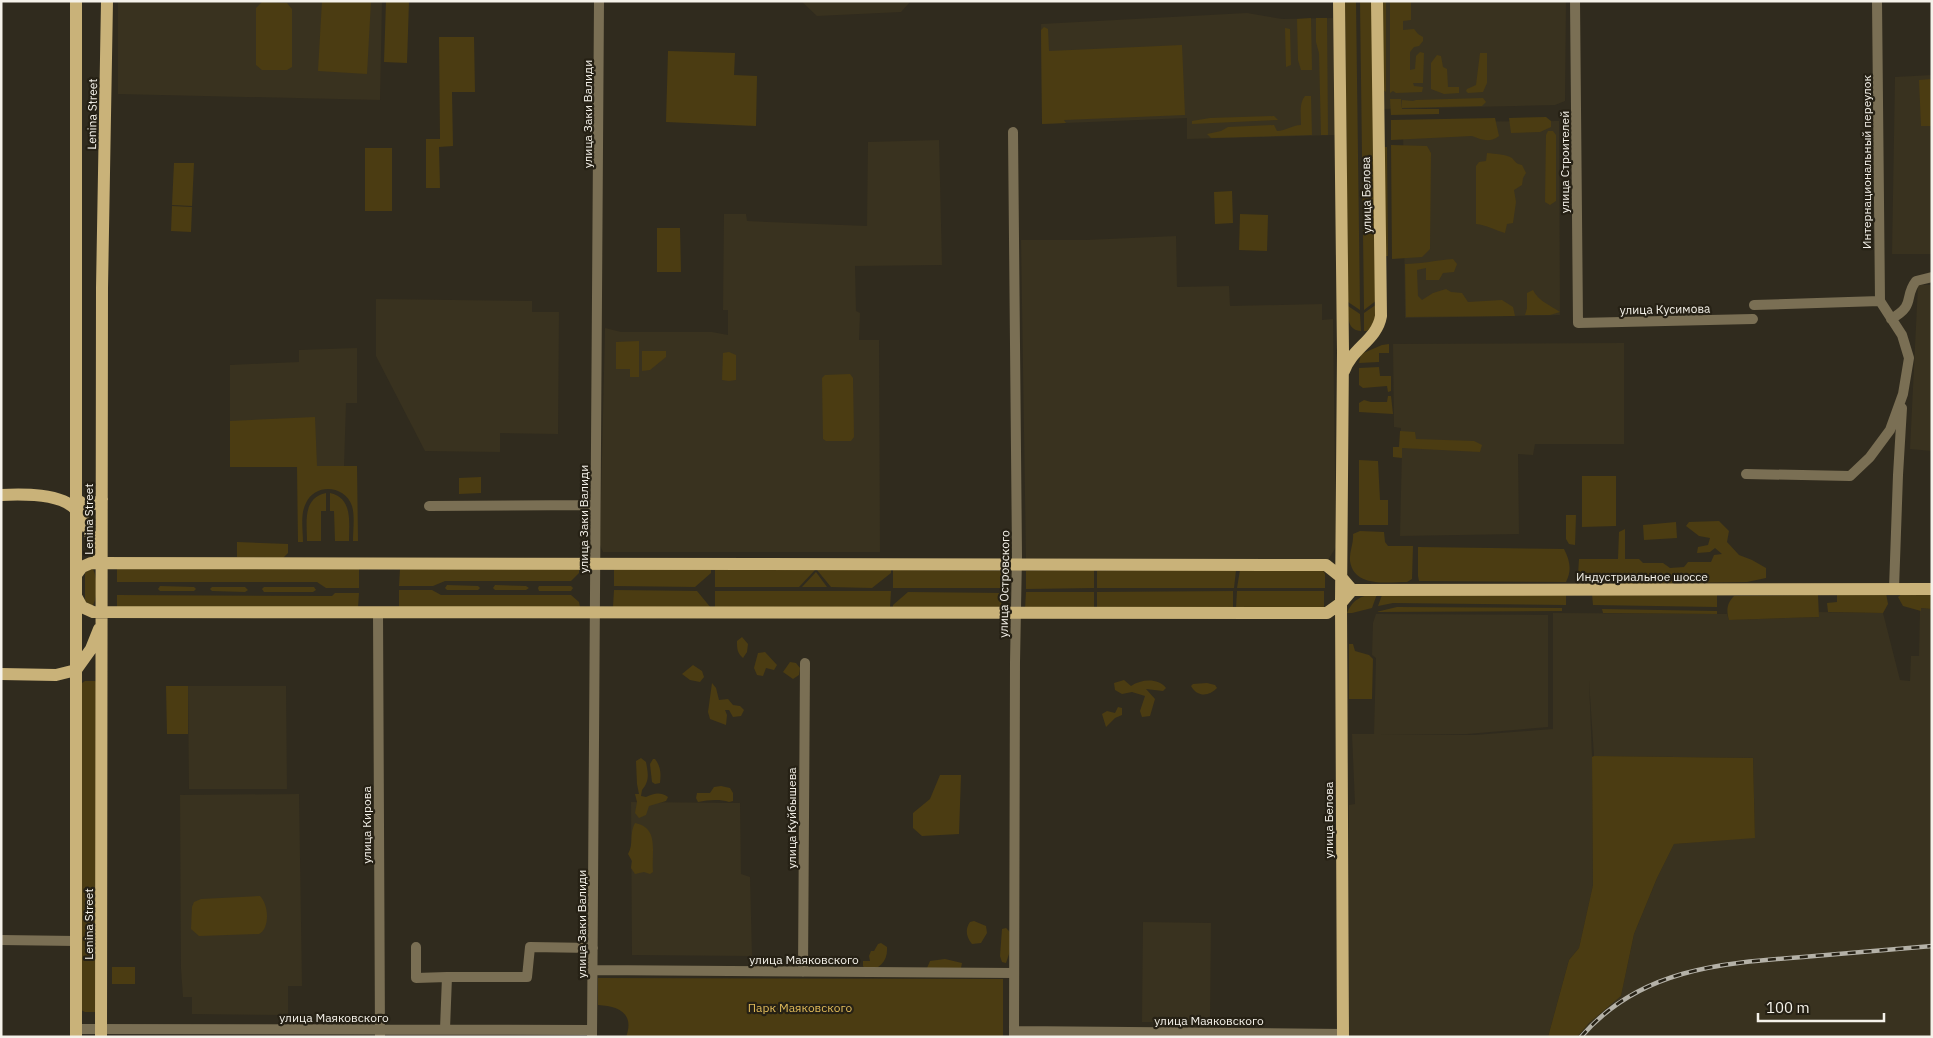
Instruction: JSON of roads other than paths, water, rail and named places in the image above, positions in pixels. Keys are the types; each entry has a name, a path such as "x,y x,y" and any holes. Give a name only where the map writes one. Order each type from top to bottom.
{"main road":[{"name":"Lenina Street","path":"76,1 76,1033"},
{"name":"Lenina Street","path":"101,1033 102,288 107,1"},
{"name":"улица Белова","path":"1339,1 1343,352 1341,577 1343,1035"},
{"name":"улица Белова","path":"1343,376 1346,365 1357,348 1375,332 1381,316 1377,1"},
{"path":"1342,330 1353,339 1369,338"},
{"path":"1343,352 1353,339"},
{"path":"1,494 56,498 84,506 94,506 102,499"},
{"path":"76,504 102,563"},
{"path":"1326,565 1342,552"},
{"path":"76,575 82,567 91,563 1326,565 1341,577 1352,590 1341,603 1327,613"},
{"name":"Индустриальное шоссе","path":"1352,590 1932,589"},
{"path":"76,596 82,607 93,612 1327,613 1341,621"},
{"path":"76,673 99,632 102,612"},
{"path":"1,674 56,674 92,671 102,676"}],"street":[{"name":"улица Заки Валиди","path":"592,1033 599,1"},
{"name":"улица Строителей","path":"1575,1 1578,323"},
{"name":"Интернациональный переулок","path":"1877,1 1880,302"},
{"name":"улица Островского","path":"1013,132 1017,564 1015,613 1014,1034"},
{"path":"1891,319 1905,310 1908,305 1911,287 1916,281 1932,277"},
{"path":"1754,305 1880,302 1902,336 1909,358 1903,394 1894,589"},
{"name":"улица Кусимова","path":"1578,323 1753,319"},
{"path":"1746,474 1850,476 1870,457 1890,430 1903,394"},
{"path":"429,506 595,506"},
{"name":"улица Кирова","path":"378,612 380,1033"},
{"name":"улица Куйбышева","path":"803,972 805,663"},
{"path":"1,940 76,941"},
{"path":"416,946 416,978 527,977 530,946 594,948"},
{"name":"улица Маяковского","path":"593,970 1014,972"},
{"path":"445,1029 447,977"},
{"name":"улица Маяковского","path":"76,1033 380,1033 445,1029 592,1033"},
{"name":"улица Маяковского","path":"1014,1034 1343,1035"}],"railway":[{"path":"1581,1037 1604,1014 1629,997 1655,983 1683,974 1742,962 1932,946"}],"park label":[{"name":"Парк Маяковского","path":"800,1007"}]}
